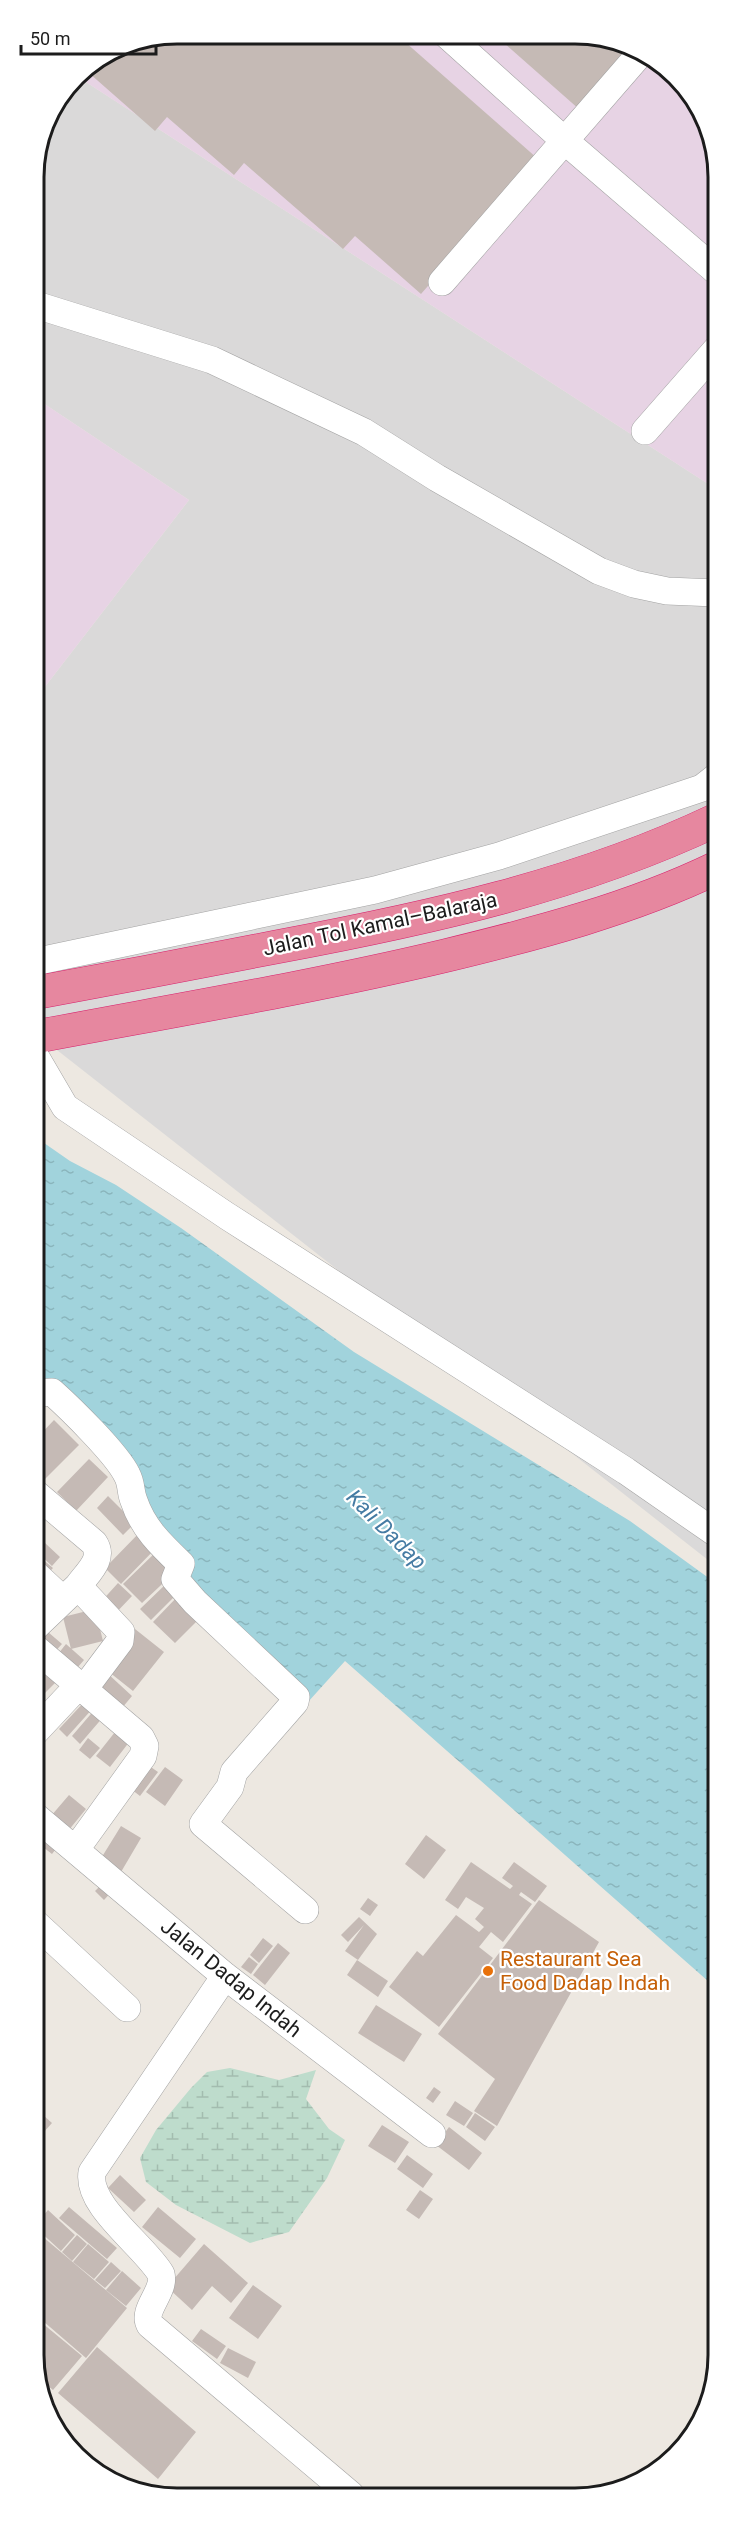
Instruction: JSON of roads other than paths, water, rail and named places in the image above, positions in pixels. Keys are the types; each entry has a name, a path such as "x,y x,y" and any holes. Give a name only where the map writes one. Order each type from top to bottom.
{"highway":[{"name":"Jalan Tol Kamal–Balaraja","path":"44,991 362,931 530,891 675,840 708,824"},
{"name":"Jalan Tol Kamal–Balaraja","path":"44,1035 370,974 542,933 692,880 708,872"}],"street":[{"path":"457,44 565,141 708,263"},
{"path":"442,282 636,59"},
{"path":"44,307 212,360 234,370 364,432 437,478 599,571 634,584 667,591 708,593"},
{"path":"645,431 708,359"},
{"path":"44,960 375,890 499,856 702,788 708,784"},
{"path":"44,1071 65,1107 227,1216 627,1471 707,1527"},
{"path":"44,1392 56,1395 120,1463 132,1484 133,1500 142,1522 156,1540 181,1564 174,1578 195,1602 296,1697 234,1772 230,1787 203,1824 305,1910"},
{"path":"44,1501 94,1543 98,1549 99,1558 71,1593 44,1618"},
{"path":"44,1579 71,1593 121,1632 122,1636 81,1687 44,1723"},
{"path":"44,1656 141,1738 145,1752 76,1849"},
{"name":"Jalan Dadap Indah","path":"44,1823 225,1976 432,2134"},
{"path":"44,1931 127,2008"},
{"path":"225,1976 92,2172 92,2187 102,2205 161,2274 161,2287 148,2316 150,2325 343,2488"}],"water":[{"name":"Kali Dadap","path":"44,1143 70,1161 116,1185 181,1228 354,1352 630,1521 707,1577 707,1980 345,1661 308,1702 218,1617 153,1531 141,1484 44,1393"}],"place":[{"name":"Restaurant Sea Food Dadap Indah","path":"488,1971"}]}
